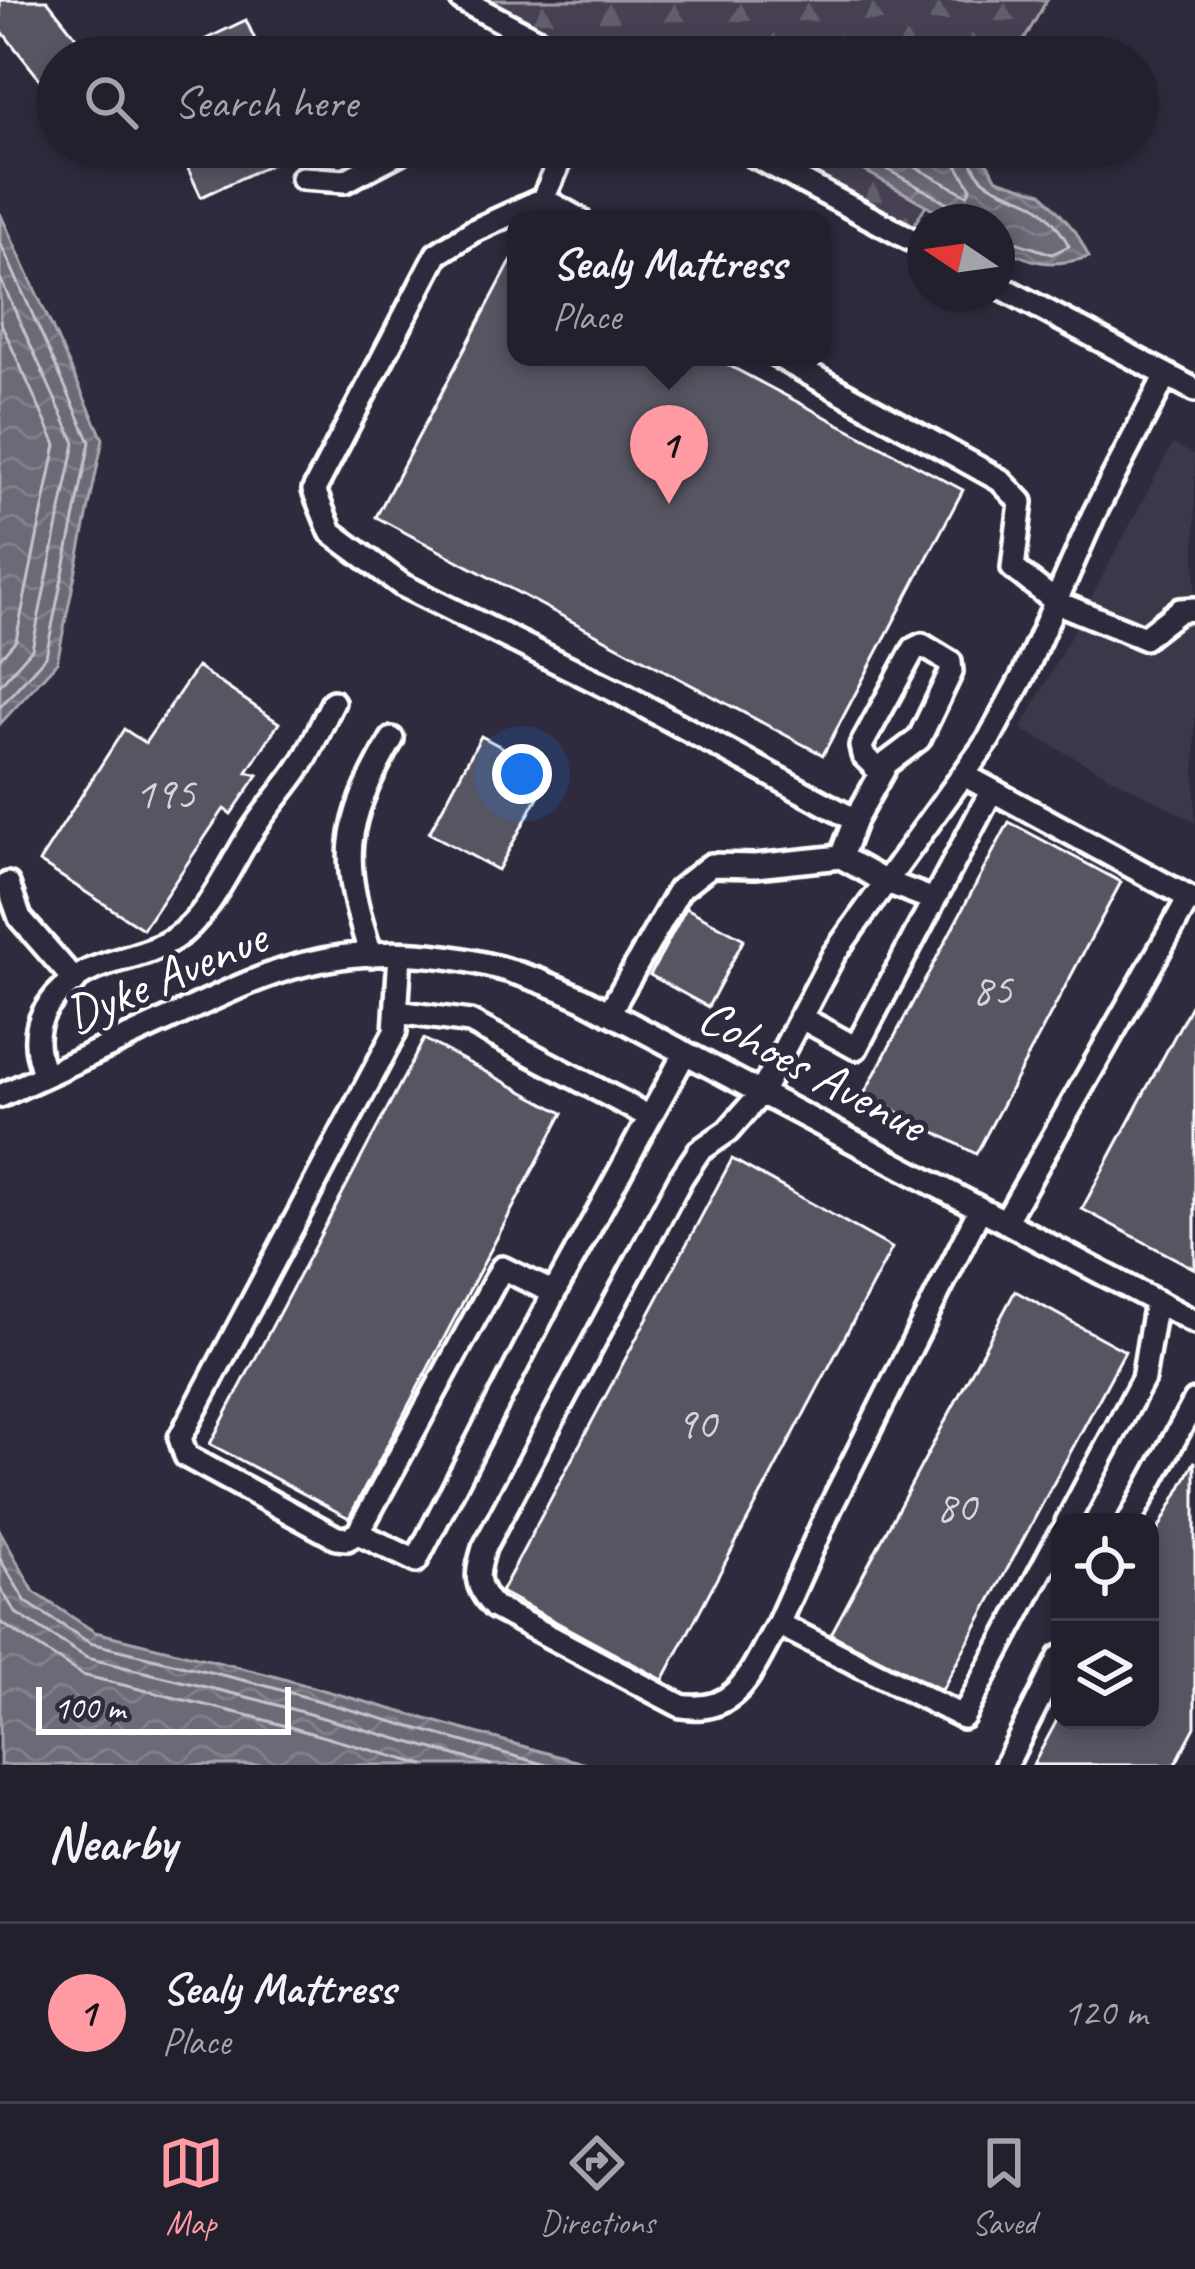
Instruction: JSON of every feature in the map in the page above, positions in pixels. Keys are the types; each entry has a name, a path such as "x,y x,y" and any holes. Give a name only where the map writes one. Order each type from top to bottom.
{"street":[{"path":"461,0 530,36"},
{"path":"302,178 345,181 370,168"},
{"path":"519,210 543,199 557,168"},
{"path":"777,168 907,237"},
{"path":"543,199 563,210"},
{"path":"507,215 437,254 314,490 331,532 402,585 620,693 855,820"},
{"path":"1015,295 1195,390"},
{"path":"795,366 1000,480 1021,502 1013,568 1055,602 1144,638 1180,610 1195,609"},
{"path":"980,1209 830,1508 778,1624 733,1698 713,1708 681,1706 494,1607 480,1592 476,1574 484,1548 681,1178 699,1151 728,1131 761,1093 834,953 964,775 1006,709 1094,514 1166,375"},
{"path":"841,856 881,773 897,752 919,739 951,672 950,662 922,645 914,650 861,746 863,755 881,773"},
{"path":"45,1075 36,1056 37,1031 48,1006 101,963 164,944 194,922 260,818 303,761 333,702"},
{"path":"371,955 356,908 350,849 360,794 392,739"},
{"path":"964,775 1192,899 1005,1222"},
{"path":"800,1017 856,1048 992,790"},
{"path":"609,1012 679,890 711,865 754,866 841,856 934,900"},
{"path":"8,884 20,919 75,981"},
{"path":"400,954 395,1032 179,1438 186,1456 337,1538 347,1539 358,1532 502,1268 554,1293"},
{"name":"Cohoes Avenue","path":"371,955 440,956 513,970 609,1012 1195,1322"},
{"name":"Dyke Avenue","path":"0,1096 274,974 371,955"},
{"path":"397,1012 470,1022 650,1117"},
{"path":"358,1532 416,1561 685,1053"},
{"path":"1072,1513 1142,1379 1156,1301"},
{"path":"1134,1513 1195,1401"},
{"path":"778,1624 963,1717 1051,1551"},
{"path":"1006,1765 1051,1675"}],"shaded area":[{"path":"1173,444 1195,455 1195,822 1021,729"}],"green space":[{"path":"481,0 1047,0 1026,36 548,36"},
{"path":"803,168 860,168 924,204 907,204 907,221"}],"water":[{"path":"860,168 990,168 997,179 1042,193 1076,232 1089,257 1052,263 1015,253 1015,204 924,204"},
{"path":"0,213 103,439 57,662 0,724"},
{"path":"0,1531 34,1592 95,1632 266,1674 590,1765 0,1765"}],"building":[{"path":"0,0 47,0 75,36 36,36 36,74 0,29"},
{"path":"246,20 253,36 212,36"},
{"path":"188,168 262,168 201,197"},
{"path":"507,269 507,366 730,366 963,490 823,755 376,517"},
{"path":"197,667 279,723 247,772 258,775 231,814 224,809 143,929 39,862 124,729 145,743"},
{"path":"481,736 516,755 509,768 544,786 498,870 429,833"},
{"path":"1009,822 1121,882 976,1154 864,1094"},
{"path":"686,908 744,939 708,1007 650,975"},
{"path":"1195,998 1195,1269 1082,1209"},
{"path":"424,1039 563,1113 349,1518 210,1444"},
{"path":"732,1159 892,1248 663,1680 501,1592"},
{"path":"1015,1291 1125,1351 942,1690 831,1634"},
{"path":"1195,1461 1195,1727 1175,1765 1033,1765 1052,1729 1159,1729 1159,1528"}],"place":[{"name":"Sealy Mattress","path":"669,504"}]}
